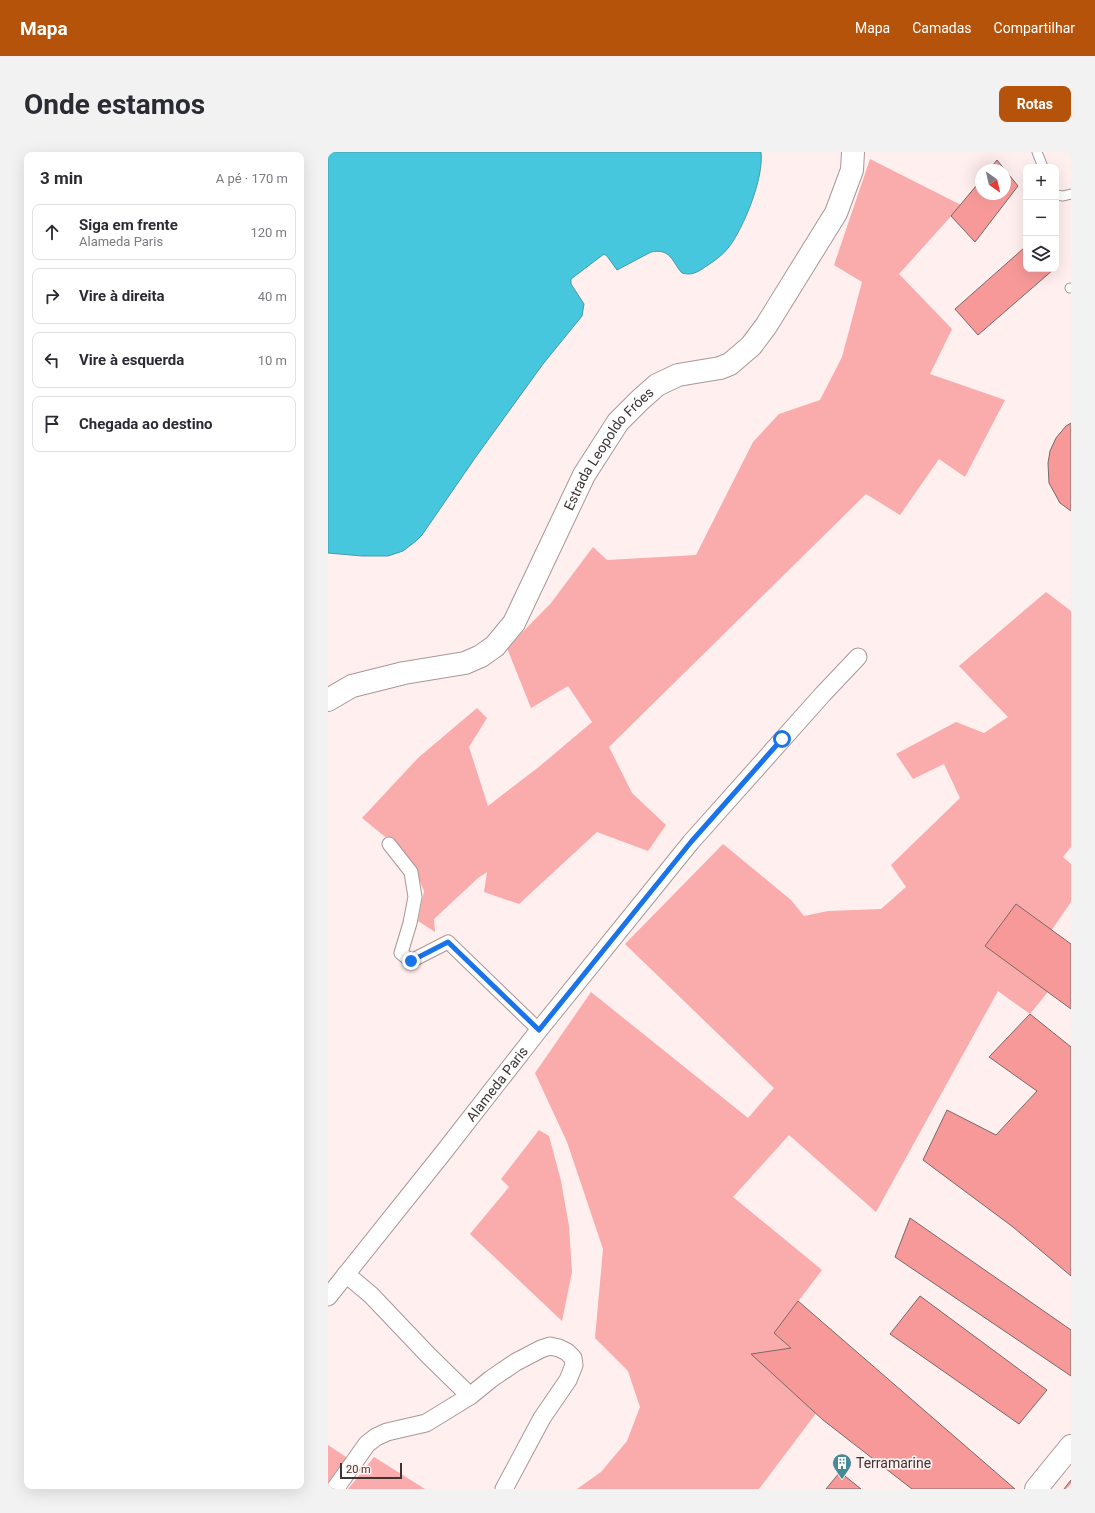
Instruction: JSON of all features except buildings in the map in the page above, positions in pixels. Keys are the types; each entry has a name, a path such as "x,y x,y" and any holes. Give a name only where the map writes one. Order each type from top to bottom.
{"street":[{"name":"Estrada Leopoldo Fróes","path":"328,700 352,686 404,674 464,663 481,656 495,646 514,622 584,475 618,422 657,385 678,375 720,368 730,364 751,346 766,326 836,213 852,170 853,152"},
{"name":"Alameda Paris","path":"328,1297 444,1153 539,1030 691,842 858,657"},
{"path":"389,844 411,872 415,897 410,924 401,953 411,961 448,942 539,1030"},
{"path":"346,1274 371,1295 429,1356 470,1396"},
{"path":"335,1489 367,1444 376,1437 387,1432 426,1424 470,1396 516,1362 550,1346 559,1348 567,1352 573,1358 574,1365 568,1380 542,1418 504,1489"},
{"path":"1036,1489 1071,1446"}],"lane":[{"path":"1037,152 1042,164"},
{"path":"1059,196 1071,194"}],"shaded area":[{"path":"870,159 961,205 899,274 952,329 930,374 1005,400 965,477 939,459 900,515 866,494 609,747 632,793 666,825 648,851 597,832 519,904 484,892 487,872 478,878 434,919 435,932 418,921 424,891 415,870 399,848 362,818 418,758 477,708 487,718 469,747 488,806 540,766 592,722 568,686 531,708 507,648 551,603 593,547 607,560 696,555 753,442 779,414 820,400 842,357 862,282 834,265"},
{"path":"1046,592 1071,611 1071,847 1063,857 1071,864 1071,902 1038,950 1064,972 1030,1014 998,991 876,1212 789,1135 733,1197 822,1270 774,1333 791,1348 817,1412 759,1489 577,1489 601,1472 627,1441 640,1407 628,1371 595,1338 603,1249 567,1142 535,1073 591,992 748,1118 774,1088 625,944 723,844 791,900 804,916 828,911 881,909 906,887 891,865 960,798 944,764 913,779 896,754 956,722 984,733 1008,717 959,666"},
{"path":"539,1130 549,1136 561,1181 569,1226 572,1272 562,1321 470,1234 509,1187 501,1179"},
{"path":"328,1445 349,1459 328,1489"},
{"path":"374,1457 425,1489 348,1489"}],"water":[{"path":"328,152 761,152 761,163 752,202 735,238 721,256 700,270 691,274 682,273 667,254 658,251 651,252 617,270 604,254 571,279 571,284 584,304 582,316 543,364 475,458 422,535 403,551 388,556 362,556 328,553"}],"place":[{"name":"Terramarine","path":"842,1480"}],"route":[{"path":"411,961 448,942 539,1030 691,842 782,739"}]}
